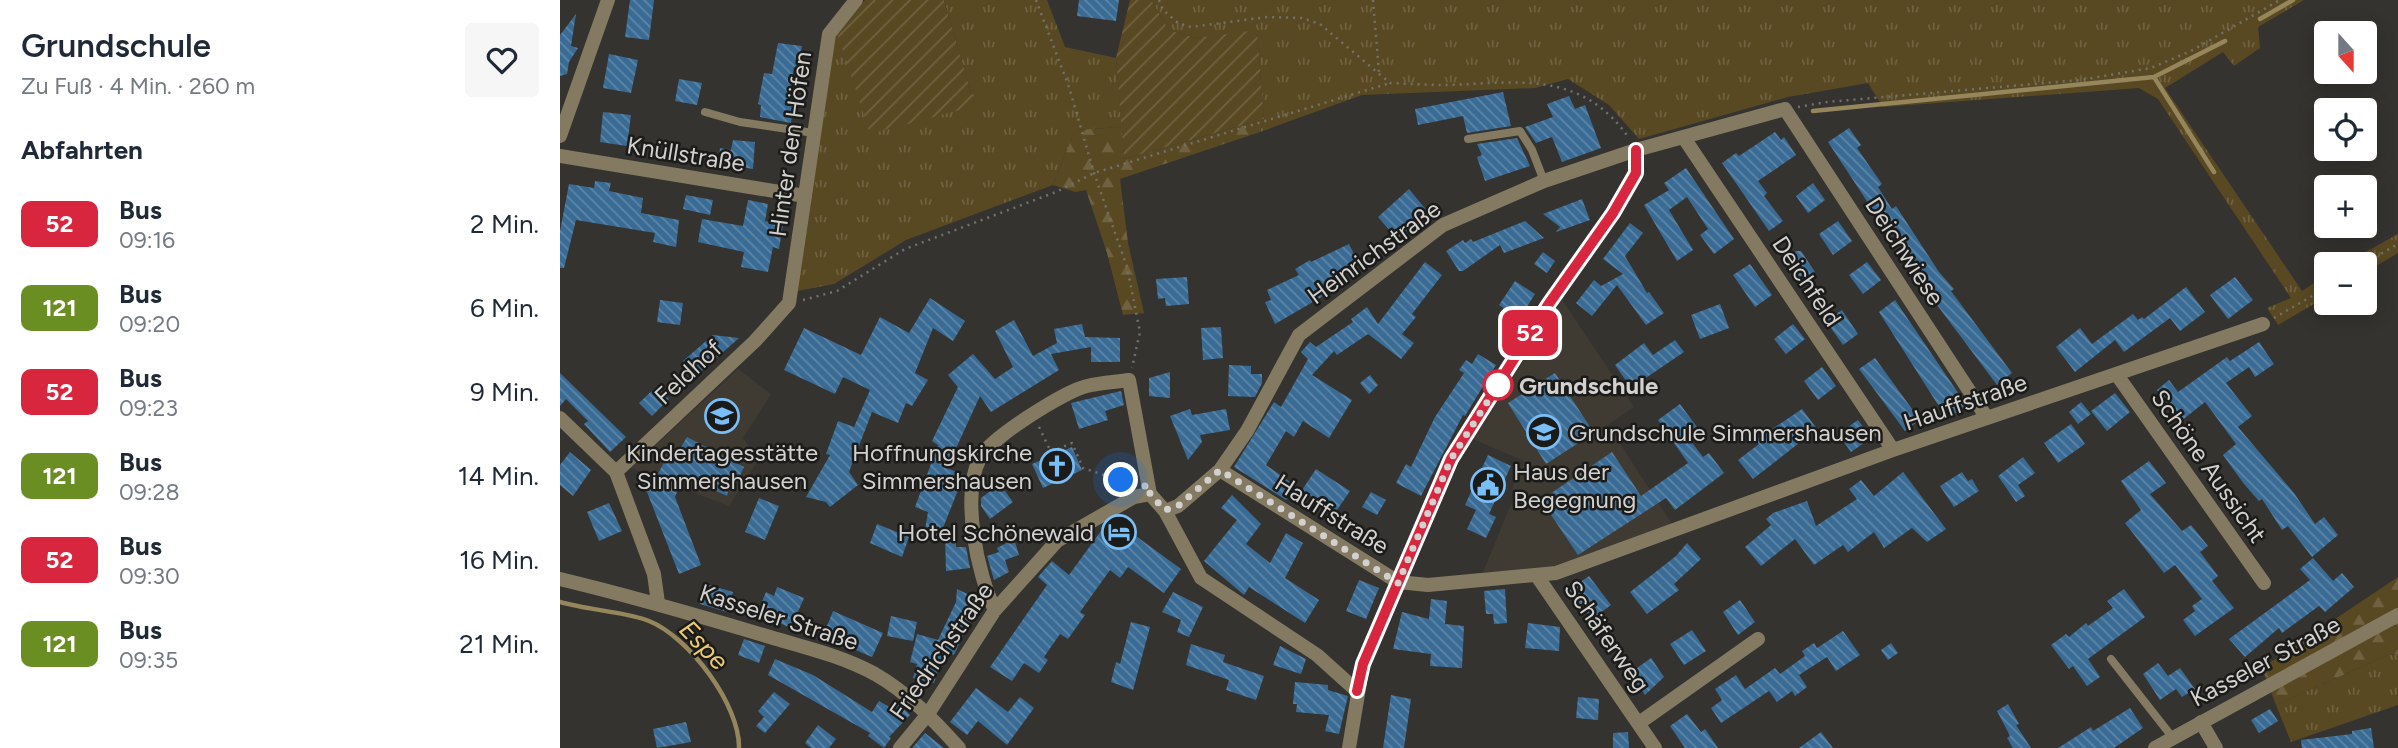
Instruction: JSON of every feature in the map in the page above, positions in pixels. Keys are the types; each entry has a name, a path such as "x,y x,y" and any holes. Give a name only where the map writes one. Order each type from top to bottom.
{"street":[{"path":"560,136 608,0"},
{"name":"Hinter den Höfen","path":"789,303 830,34 856,0"},
{"name":"Heinrichstraße","path":"1220,470 1247,431 1299,335 1443,225 1544,181 1636,150 1785,109"},
{"name":"Deichwiese","path":"1785,109 1987,418"},
{"name":"Deichfeld","path":"1684,138 1893,450"},
{"path":"1349,748 1363,664 1451,459 1548,305 1613,213 1636,173 1636,150"},
{"name":"Knüllstraße","path":"560,156 805,196"},
{"name":"Feldhof","path":"616,472 755,341 789,303"},
{"name":"Hauffstraße","path":"1220,470 1398,583 1428,585 1537,576 1556,573 1893,450 2263,324"},
{"name":"Schöne Aussicht","path":"2117,375 2264,583"},
{"path":"995,610 984,588 974,537 971,498 980,457 1019,422 1084,387 1129,380 1150,489 1165,510 1202,578 1317,655 1357,691"},
{"path":"560,418 616,472 654,574 658,603"},
{"path":"1165,510 1178,506 1220,470"},
{"name":"Friedrichstraße","path":"900,748 928,714 995,610 1057,541 1150,489"},
{"name":"Schäferweg","path":"1537,576 1656,748"},
{"name":"Kasseler Straße","path":"560,579 658,603 837,656 877,675 928,714 958,748"},
{"name":"Kasseler Straße","path":"2155,748 2398,615"},
{"name":"Schäferweg","path":"1639,723 1758,639"},
{"path":"2200,722 2216,748"}],"lane":[{"path":"705,112 740,122 814,133"},
{"path":"1468,139 1520,131 1532,150 1544,181"},
{"path":"2111,659 2173,738"}],"path":[{"path":"1036,0 1069,87 1094,173 1127,267 1140,332 1129,380"},
{"path":"1159,0 1163,10 1178,23 1191,27 1267,17 1302,18 1320,24 1390,83"},
{"path":"1373,0 1380,72"},
{"path":"1785,109 1826,102 2080,80 2151,68 2191,51 2280,0"},
{"path":"789,303 837,291 905,248 1056,192 1094,173 1390,83 1537,81 1562,86 1581,95 1607,114 1620,126 1636,150"},
{"path":"2377,256 2398,244"},
{"path":"2263,324 2314,295"},
{"path":"1033,414 1051,452 1072,443 1083,468 1150,489"}],"shaded area":[{"name":"Grundschule Simmershausen","path":"1562,300 1634,407 1608,425 1674,527 1551,568 1483,572 1516,492 1512,489 1524,461 1473,439"},
{"name":"Kindertagesstätte Simmershausen","path":"738,369 771,394 743,438 759,459 729,506 631,468"}],"green space":[{"path":"865,0 944,0 975,106 870,134 837,32"},
{"path":"944,0 1047,0 1065,47 1116,58 1122,127 1075,130 1053,185 906,240 834,284 792,292 832,47 837,32 975,106"},
{"path":"1130,0 1151,0 1169,30 1196,38 1257,30 1264,119 1124,159 1116,58"},
{"path":"1151,0 2304,0 2258,27 2260,48 2234,66 2223,52 2165,88 2302,291 2314,283 2314,304 2278,325 2267,308 2291,298 2158,99 2139,88 1883,107 1868,83 1788,97 1639,139 1609,105 1568,79 1535,88 1362,95 1260,132 1264,119 1257,31 1196,38 1169,30"},
{"path":"1264,119 1260,132 1120,179 1128,243 1144,313 1123,315 1107,253 1086,190 1075,192 1053,185 1075,130 1122,127 1124,159"},
{"path":"2398,234 2398,253 2377,265 2377,252 2366,252"},
{"path":"2398,577 2398,654 2388,655 2276,705 2262,668"},
{"path":"2398,654 2398,705 2291,742 2276,705 2388,655"}],"building":[{"path":"630,0 654,0 649,40 625,37"},
{"path":"1079,0 1119,0 1116,21 1077,16"},
{"path":"576,14 571,46 578,48 569,62 567,74 560,76 560,35"},
{"path":"778,43 802,46 798,68 794,67 787,105 793,106 791,123 760,117 761,105 758,104 764,73 772,74"},
{"path":"609,54 638,60 631,93 603,88"},
{"path":"679,79 702,83 697,105 675,101"},
{"path":"1503,92 1511,126 1467,133 1463,116 1418,125 1415,109"},
{"path":"1569,96 1575,109 1585,105 1601,148 1562,162 1552,137 1536,143 1525,127 1553,117 1547,104"},
{"path":"603,112 631,115 627,146 600,142"},
{"path":"1849,128 1861,145 1857,148 1882,184 1878,187 1892,209 1896,206 1939,272 1954,289 1951,291 2012,373 1997,385 1922,285 1925,283 1881,216 1878,218 1828,142"},
{"path":"1775,132 1781,140 1784,137 1796,155 1758,181 1767,193 1764,196 1783,221 1769,231 1722,163 1736,153 1739,156"},
{"path":"1517,138 1530,166 1485,181 1477,157 1482,155 1477,144"},
{"path":"733,140 755,142 753,169 718,163 720,148 731,150"},
{"path":"1686,168 1734,239 1714,254 1700,235 1708,229 1687,197 1669,210 1693,250 1677,261 1644,205 1669,190 1664,183"},
{"path":"595,181 611,183 609,191 643,198 641,213 679,220 676,247 653,242 655,233 576,220 564,268 560,268 560,231 569,184 594,188"},
{"path":"1813,183 1825,200 1808,213 1796,196"},
{"path":"1409,189 1428,212 1397,239 1378,217"},
{"path":"686,195 713,200 710,215 683,209"},
{"path":"1582,199 1590,220 1556,232 1560,227 1543,214"},
{"path":"748,200 768,204 765,221 783,225 779,249 773,247 768,272 741,267 744,252 698,242 702,219 743,226"},
{"path":"1525,221 1544,238 1504,253 1500,245 1463,271 1459,271 1446,251 1463,240 1465,243 1471,239 1473,242"},
{"path":"1838,221 1852,241 1833,255 1819,234"},
{"path":"1630,223 1643,233 1625,256 1647,293 1649,292 1664,313 1646,325 1617,285 1592,316 1576,303 1594,280 1601,286 1623,274 1603,259"},
{"path":"1349,244 1359,264 1330,278 1337,288 1275,324 1265,302 1271,300 1267,290 1299,275 1295,269 1310,260 1311,262"},
{"path":"1796,251 1801,251 1815,272 1799,283 1784,260"},
{"path":"1543,252 1555,261 1547,273 1534,264"},
{"path":"1425,262 1442,275 1412,314 1416,317 1402,334 1414,343 1401,359 1368,334 1337,355 1334,351 1312,375 1352,400 1329,438 1303,421 1294,437 1286,431 1266,465 1296,486 1286,500 1234,467 1274,402 1281,407 1308,359 1301,352 1310,342 1316,347 1353,322 1351,319 1367,307 1378,324"},
{"path":"1867,262 1881,280 1863,294 1849,275"},
{"path":"1750,264 1772,295 1755,307 1733,275"},
{"path":"1187,277 1189,304 1166,306 1165,298 1158,299 1156,279"},
{"path":"2235,277 2253,300 2228,319 2210,295"},
{"path":"1515,281 1535,294 1520,318 1499,305"},
{"path":"2186,287 2205,312 2180,331 2170,318 2124,352 2115,340 2075,372 2056,347 2080,328 2092,344 2133,314 2138,320 2142,317 2144,319"},
{"path":"930,298 965,321 953,341 933,328 915,373 928,380 912,406 906,403 898,423 872,412 849,472 858,485 830,507 826,502 806,497 830,455 826,454 838,421 854,427 870,390 843,377 835,394 784,370 804,328 861,355 880,317 909,333"},
{"path":"660,300 683,303 680,325 657,322"},
{"path":"1895,300 1967,406 1947,419 1879,312"},
{"path":"1720,304 1729,328 1700,339 1691,315"},
{"path":"1842,310 1858,334 1843,345 1826,321"},
{"path":"1014,320 1033,356 1057,343 1054,329 1082,324 1085,337 1120,338 1120,362 1091,362 1091,347 1051,354 1059,370 991,412 980,396 947,468 964,475 939,538 924,535 928,512 915,507 938,445 932,441 958,387 948,375 973,354 995,379 1013,367 995,331"},
{"path":"1793,324 1805,339 1786,354 1774,339"},
{"path":"1221,327 1223,358 1203,360 1201,328"},
{"path":"713,335 739,338 696,376 683,361"},
{"path":"1675,340 1684,352 1631,388 1615,365 1644,343 1653,355"},
{"path":"2259,342 2274,364 2255,377 2249,367 2226,383 2252,416 2238,427 2294,493 2315,524 2324,517 2338,535 2312,557 2288,526 2282,530 2262,499 2259,501 2223,455 2236,444 2205,402 2181,421 2157,390 2169,380 2178,392 2227,357 2230,361"},
{"path":"1478,354 1496,365 1465,416 1463,415 1421,496 1396,483 1406,464 1411,467 1435,417 1464,373 1459,370 1466,360 1472,364"},
{"path":"1875,358 1920,420 1905,431 1859,369"},
{"path":"1229,365 1251,366 1251,374 1262,374 1262,383 1255,397 1228,396"},
{"path":"1822,367 1836,386 1818,400 1804,381"},
{"path":"1170,372 1170,398 1149,396 1149,378"},
{"path":"560,373 626,437 610,452 584,424 588,421 566,399 560,406"},
{"path":"1555,373 1594,433 1546,464 1508,403"},
{"path":"1370,375 1378,385 1369,394 1360,383"},
{"path":"657,386 669,399 652,416 639,403"},
{"path":"1121,391 1124,405 1105,411 1108,420 1079,429 1071,403"},
{"path":"2115,393 2130,412 2107,431 2091,411"},
{"path":"2081,402 2091,414 2078,424 2069,412"},
{"path":"1680,404 1697,427 1686,435 1703,457 1709,453 1724,473 1675,510 1666,498 1578,555 1541,500 1612,452 1641,496 1688,463 1658,420"},
{"path":"1190,409 1192,415 1226,409 1230,430 1200,435 1202,442 1188,460 1170,416"},
{"path":"1802,409 1817,429 1753,479 1738,460 1759,444 1756,440"},
{"path":"1858,420 1871,438 1851,452 1838,434"},
{"path":"2071,424 2085,444 2058,463 2044,443"},
{"path":"687,437 744,467 732,492 728,490 727,496 683,476 675,497 701,565 679,574 647,492 639,489 643,478 654,482 671,448 678,452"},
{"name":"Hoffnungskirche Simmershausen","path":"1072,447 1082,470 1043,488 1032,464"},
{"path":"570,452 591,470 573,496 560,485 560,465"},
{"name":"Haus der Begegnung","path":"1488,455 1511,466 1489,514 1496,517 1486,538 1467,529 1476,510 1465,505"},
{"path":"2023,457 2035,473 2018,485 2025,496 2016,502 1998,476"},
{"path":"2149,461 2166,483 2150,494 2182,531 2191,525 2208,546 2200,552 2218,576 2212,581 2234,608 2195,636 2183,620 2195,611 2192,606 2202,599 2175,565 2164,573 2125,523 2141,510 2121,481"},
{"path":"1316,469 1350,491 1335,513 1302,490"},
{"path":"1903,472 1946,529 1927,542 1912,528 1884,548 1874,532 1848,552 1843,545 1814,565 1795,539 1761,566 1745,547 1771,525 1766,519 1773,513 1807,501 1816,526 1857,499 1849,489 1861,480 1874,496"},
{"path":"1962,472 1968,481 1972,479 1979,491 1954,507 1940,486"},
{"path":"1000,484 1013,502 990,519 981,506 981,498"},
{"path":"1371,492 1386,500 1377,515 1362,507"},
{"path":"1232,495 1261,524 1246,544 1270,563 1286,533 1303,543 1285,578 1319,600 1305,623 1249,587 1244,595 1204,561 1237,520 1221,508"},
{"path":"759,498 779,506 765,540 745,532"},
{"path":"609,503 622,531 599,541 587,512"},
{"path":"1114,520 1181,569 1164,593 1128,567 1120,578 1110,570 1080,612 1085,615 1068,639 1060,634 1044,657 1048,660 1039,673 1024,663 1012,681 990,667 1047,585 1038,577 1052,561 1069,575 1106,524"},
{"path":"877,524 909,537 902,557 870,543"},
{"path":"945,537 956,537 956,547 966,547 970,568 946,571"},
{"path":"1014,539 1019,555 1005,560 1009,572 994,580 987,556 999,552 997,548"},
{"path":"1687,543 1701,559 1674,584 1679,590 1647,614 1630,592 1676,556"},
{"path":"2313,558 2333,581 2342,573 2354,587 2325,612 2319,606 2282,633 2279,628 2245,657 2229,639 2310,580 2300,569"},
{"path":"1589,576 1611,605 1592,619 1569,590"},
{"path":"1359,580 1379,588 1366,619 1346,611"},
{"path":"706,584 733,592 727,612 700,604"},
{"path":"777,587 804,598 791,628 757,613 766,592 774,596"},
{"path":"957,589 980,600 954,655 944,650 934,683 913,678 917,664 910,662 917,634 938,640 956,602"},
{"path":"1505,589 1507,623 1494,624 1493,614 1486,614 1484,591"},
{"path":"2124,589 2145,617 2088,659 2100,677 2087,686 2073,666 2069,669 2051,645 2066,634 2069,637 2086,623 2088,626 2113,608 2107,601"},
{"path":"1173,592 1203,607 1189,637 1177,632 1181,620 1162,612"},
{"path":"1431,599 1447,601 1445,624 1464,626 1462,668 1430,666 1431,654 1393,649 1402,612 1429,619"},
{"path":"1740,600 1755,622 1738,635 1723,612"},
{"path":"833,611 883,633 872,657 823,636"},
{"path":"891,616 917,622 913,641 887,636"},
{"path":"1131,622 1150,627 1133,690 1111,682 1116,662 1120,664"},
{"path":"1528,623 1560,627 1559,651 1525,648"},
{"path":"1692,630 1706,651 1684,665 1670,644"},
{"path":"1843,631 1860,655 1836,671 1827,657 1799,675 1807,687 1795,696 1792,691 1777,702 1769,691 1721,723 1711,708 1722,700 1715,689 1736,675 1745,689 1775,668 1780,674 1805,656 1802,651 1814,643 1817,648"},
{"path":"744,639 765,646 759,663 738,655"},
{"path":"1891,643 1898,653 1888,660 1881,650"},
{"path":"1191,644 1225,655 1223,662 1264,676 1256,700 1226,690 1229,680 1186,665"},
{"path":"1280,646 1306,659 1301,674 1273,665"},
{"path":"1651,658 1664,677 1645,695 1630,673"},
{"path":"775,659 813,675 872,712 879,701 891,708 897,702 910,715 889,737 891,738 884,748 868,736 870,733 768,675"},
{"path":"2158,663 2168,676 2180,668 2195,689 2182,697 2176,689 2160,700 2143,674"},
{"path":"1295,682 1328,685 1328,690 1348,696 1339,734 1325,731 1329,715 1296,712 1297,704 1293,704"},
{"path":"976,688 1008,712 1020,697 1034,708 1007,745 978,721 967,735 950,722"},
{"path":"774,692 790,704 765,733 756,726 764,717 758,711"},
{"path":"1391,695 1411,699 1404,748 1383,748"},
{"path":"1578,697 1599,699 1598,720 1576,718"},
{"path":"2008,704 2019,724 2016,725 2031,748 2013,748 2007,738 2010,736 1997,711"},
{"path":"2130,708 2143,728 2114,748 2058,748 2091,727 2093,731"},
{"path":"2270,709 2278,721 2259,733 2251,720"},
{"path":"1687,714 1701,732 1705,729 1718,748 1685,748 1670,726"},
{"path":"686,722 691,742 657,748 653,729"},
{"path":"818,725 836,739 829,748 811,748 805,743"},
{"path":"2371,728 2374,748 2302,748 2301,740 2352,734 2352,731"},
{"path":"1628,732 1629,748 1613,748 1613,733"},
{"path":"1821,732 1833,748 1799,748"},
{"path":"925,733 944,748 912,748"}],"waterway":[{"path":"2260,19 2293,0"},
{"path":"1813,111 2154,77 2225,41"},
{"path":"2154,77 2214,172"},
{"name":"Espe","path":"560,602 640,618 664,629 680,642 722,693 737,731 739,748"}],"bus line":[{"name":"52","path":"1357,691 1363,664 1451,459 1548,305 1613,213 1636,173 1636,150"}],"place":[{"name":"Grundschule","path":"1498,385"},
{"name":"Kindertagesstätte Simmershausen","path":"722,416"},
{"name":"Grundschule Simmershausen","path":"1544,432"},
{"name":"Hoffnungskirche Simmershausen","path":"1057,466"},
{"name":"Haus der Begegnung","path":"1488,485"},
{"name":"Hotel Schönewald","path":"1119,532"}],"route":[{"path":"1121,480 1141,487 1149,485 1150,494 1165,510 1178,506 1220,470 1398,583 1451,459 1498,385"}]}
